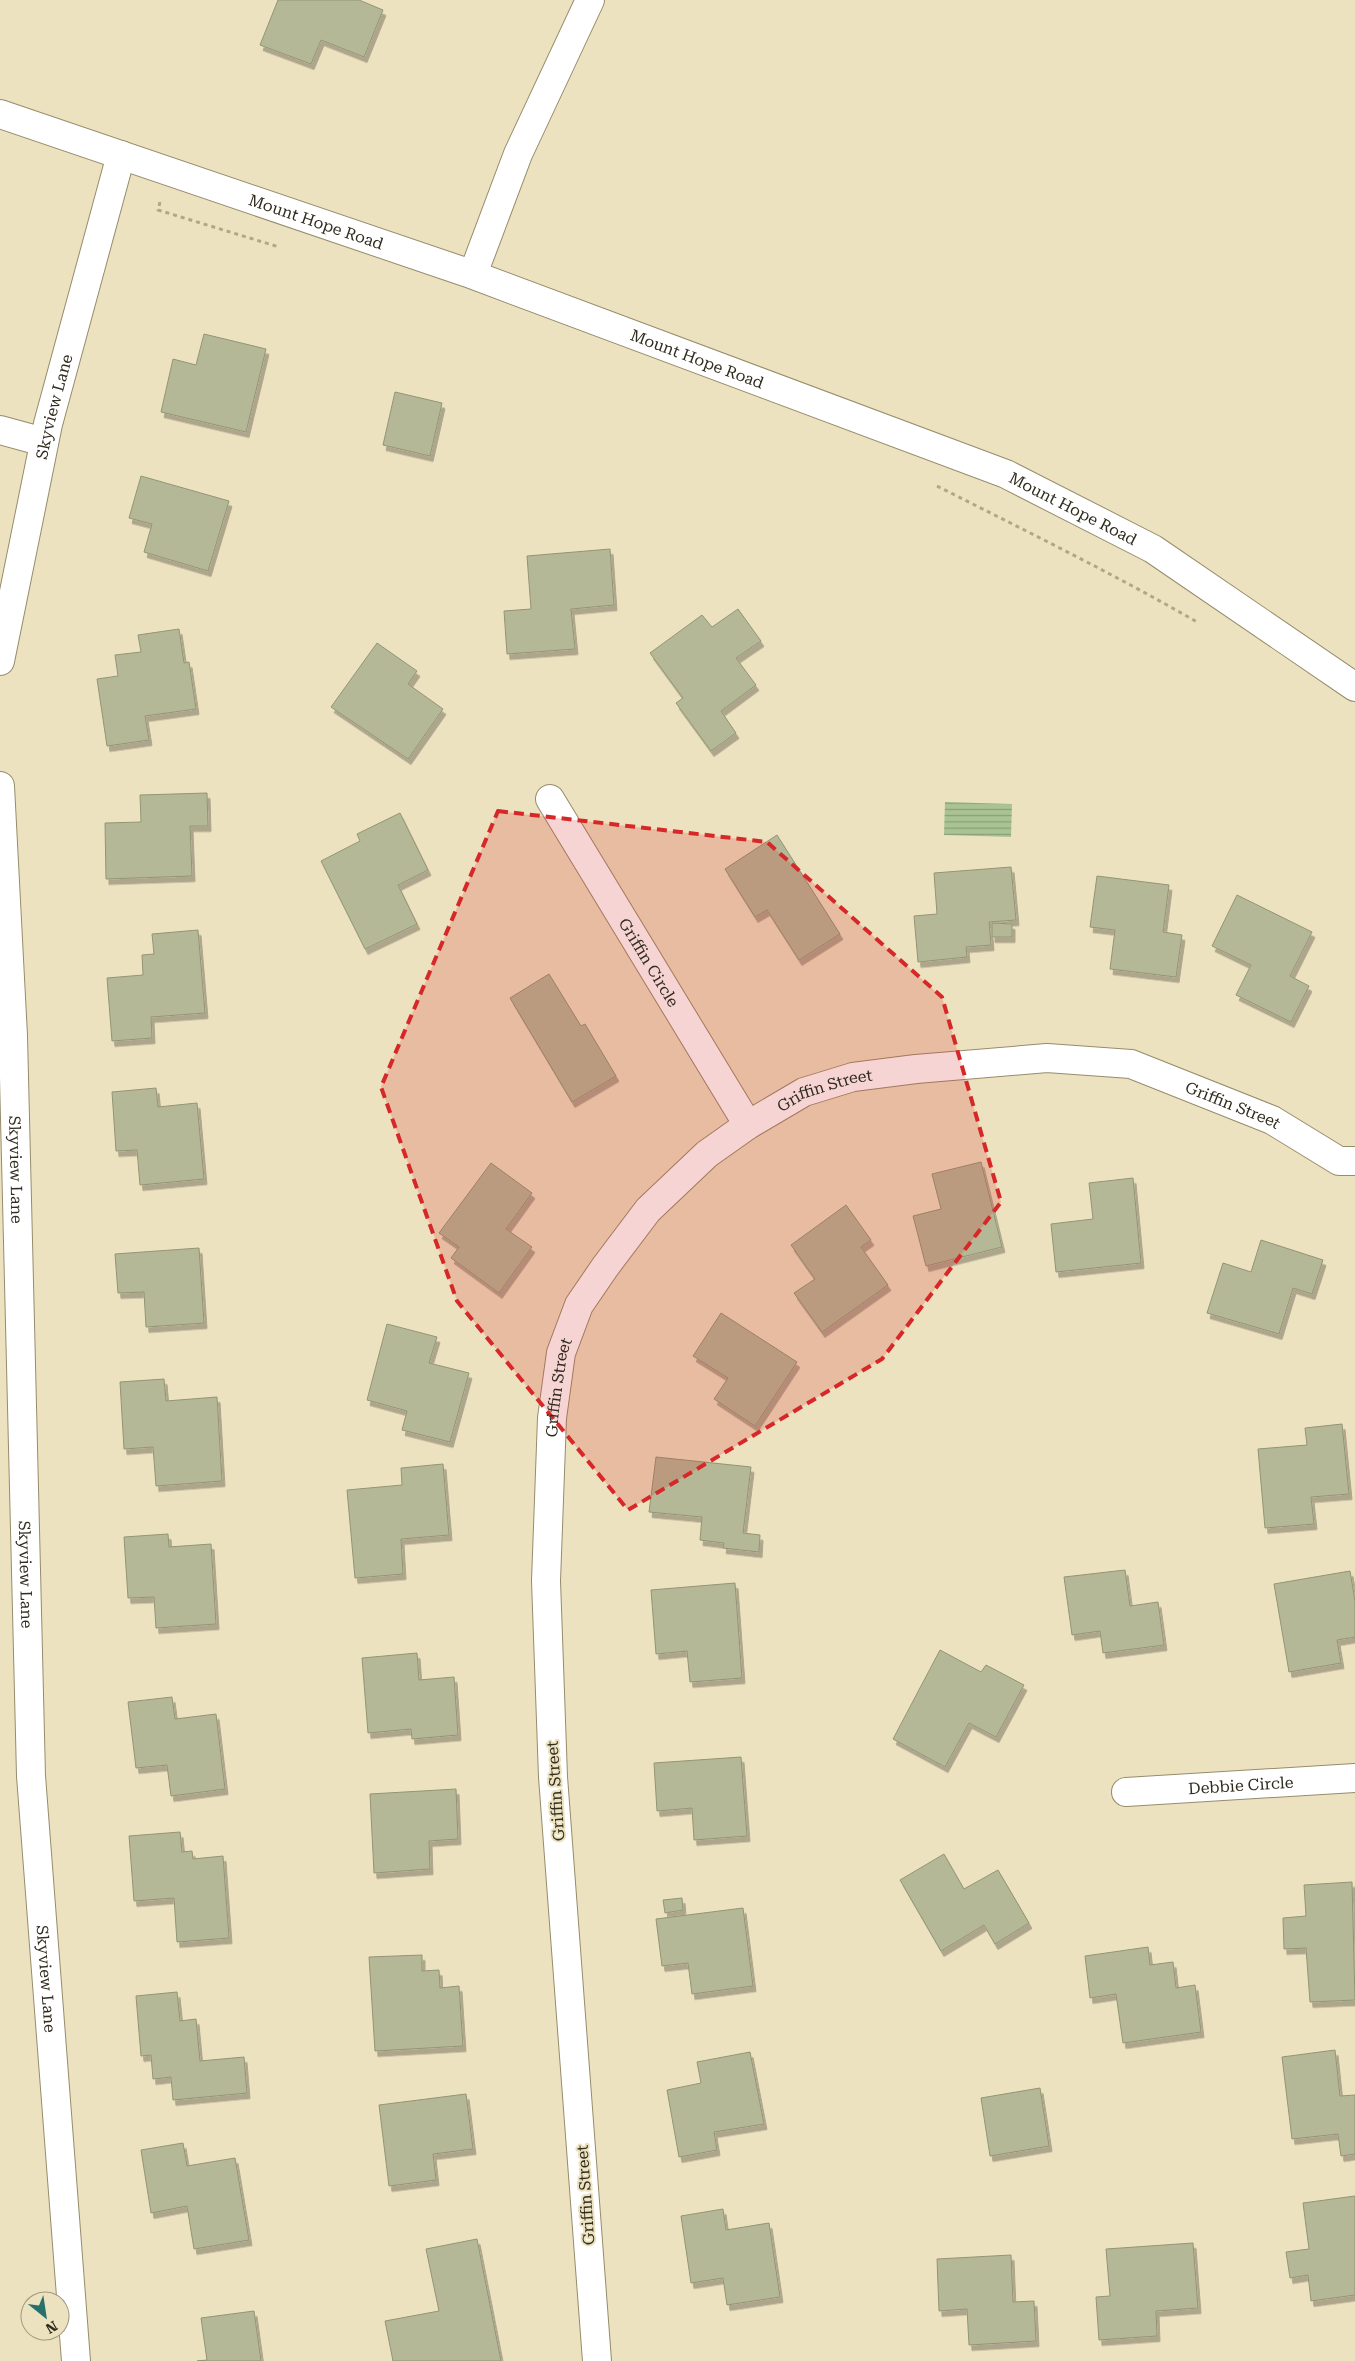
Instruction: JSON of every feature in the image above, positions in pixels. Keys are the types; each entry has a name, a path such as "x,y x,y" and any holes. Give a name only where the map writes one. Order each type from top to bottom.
{"street":[{"path":"473,274 518,154 590,0"},
{"name":"Mount Hope Road","path":"0,114 473,274 1006,474 1153,549 1355,687"},
{"name":"Skyview Lane","path":"0,661 44,442 121,155"},
{"path":"0,430 44,442"},
{"name":"Skyview Lane","path":"0,786 13,1036 31,1776 76,2361"},
{"name":"Griffin Circle","path":"550,799 748,1125"},
{"name":"Griffin Street","path":"597,2361 553,1768 546,1581 552,1418 561,1353 579,1305 648,1210 707,1154 748,1125 804,1092 853,1078 916,1069 1047,1058 1130,1064 1272,1120 1339,1161 1355,1161"},
{"name":"Debbie Circle","path":"1126,1792 1355,1778"}],"path":[{"path":"158,210 281,247"},
{"path":"930,483 1070,553 1199,624"}],"highlighted area":[{"path":"498,811 767,842 942,997 1001,1202 882,1359 628,1510 457,1301 381,1087"}],"shaded area":[{"path":"945,802 1012,804 1011,837 944,835"}],"building":[{"path":"278,0 359,0 383,10 364,57 321,40 311,64 260,45"},
{"path":"204,334 266,349 246,432 161,412 173,359 196,365"},
{"path":"395,392 442,403 430,456 383,445"},
{"path":"141,476 229,501 208,571 144,552 152,524 129,518"},
{"path":"610,549 614,605 571,609 575,649 507,654 504,611 531,609 527,556"},
{"path":"738,609 761,641 736,658 756,685 721,711 736,733 711,751 676,703 683,698 650,653 702,615 712,627"},
{"path":"179,629 184,663 189,662 196,709 145,716 149,740 107,746 97,679 118,676 115,655 141,652 138,635"},
{"path":"377,643 417,671 408,684 443,709 408,759 331,707"},
{"path":"207,793 208,826 190,826 192,876 106,879 105,823 141,822 140,795"},
{"path":"400,813 428,870 398,885 417,924 365,949 321,861 360,841 357,834"},
{"path":"777,835 840,934 799,960 767,910 755,917 725,869"},
{"path":"1011,867 1016,920 989,922 991,945 966,947 967,957 918,962 914,916 937,914 934,873"},
{"path":"1097,876 1169,885 1163,932 1182,935 1176,977 1110,969 1115,930 1090,927"},
{"path":"1237,895 1312,932 1290,976 1309,986 1291,1022 1236,995 1251,965 1212,946"},
{"path":"992,923 1012,924 1012,937 992,937"},
{"path":"198,930 205,1013 151,1017 152,1038 112,1041 107,978 143,975 142,955 154,954 152,934"},
{"path":"549,974 581,1026 585,1024 616,1076 572,1102 510,998"},
{"path":"156,1088 158,1107 197,1103 204,1179 140,1185 137,1150 116,1151 112,1092"},
{"path":"981,1162 1002,1247 926,1266 913,1216 941,1209 932,1174"},
{"path":"491,1163 532,1193 506,1229 532,1247 499,1293 451,1258 459,1247 439,1233"},
{"path":"1133,1178 1141,1263 1056,1272 1051,1224 1093,1219 1089,1183"},
{"path":"846,1205 871,1240 861,1247 888,1285 822,1332 794,1293 815,1279 791,1245"},
{"path":"1261,1240 1323,1260 1312,1294 1293,1288 1279,1334 1207,1313 1223,1263 1251,1272"},
{"path":"199,1248 204,1323 146,1327 144,1292 118,1293 115,1254"},
{"path":"721,1313 797,1362 755,1426 714,1399 728,1378 693,1356"},
{"path":"387,1324 437,1337 429,1363 469,1373 450,1442 402,1430 407,1411 367,1400"},
{"path":"164,1379 166,1401 217,1397 222,1481 156,1486 153,1447 124,1449 120,1382"},
{"path":"1342,1424 1349,1494 1311,1497 1314,1524 1265,1528 1258,1449 1307,1445 1305,1428"},
{"path":"656,1457 751,1467 743,1533 760,1535 759,1552 723,1548 724,1543 700,1540 702,1517 649,1512"},
{"path":"443,1464 449,1535 401,1539 403,1574 355,1578 347,1490 402,1485 401,1468"},
{"path":"168,1534 169,1547 211,1544 216,1624 156,1628 154,1597 128,1598 124,1537"},
{"path":"1125,1570 1130,1606 1158,1602 1164,1645 1103,1653 1100,1631 1072,1635 1064,1577"},
{"path":"1350,1571 1355,1601 1355,1637 1337,1640 1341,1663 1289,1672 1274,1584"},
{"path":"735,1583 742,1678 690,1682 687,1651 656,1654 651,1590"},
{"path":"940,1650 981,1672 986,1665 1024,1685 996,1737 969,1723 945,1767 893,1739"},
{"path":"417,1653 419,1680 454,1677 458,1735 412,1739 411,1729 368,1733 362,1658"},
{"path":"172,1697 175,1719 216,1714 225,1789 171,1796 167,1765 136,1768 128,1702"},
{"path":"741,1757 747,1836 694,1840 692,1808 657,1811 654,1763"},
{"path":"456,1789 458,1839 429,1841 430,1869 374,1873 370,1794"},
{"path":"180,1832 182,1852 192,1851 193,1859 223,1856 229,1938 177,1942 174,1898 134,1901 129,1836"},
{"path":"944,1854 964,1889 998,1870 1029,1923 995,1944 984,1925 941,1951 900,1880"},
{"path":"1352,1882 1355,2000 1310,2002 1306,1948 1284,1949 1283,1918 1306,1916 1304,1885"},
{"path":"682,1898 683,1910 665,1913 663,1900"},
{"path":"743,1908 753,1986 692,1994 688,1963 662,1966 656,1919"},
{"path":"1148,1947 1150,1965 1173,1962 1176,1988 1195,1985 1201,2032 1123,2043 1116,1994 1090,1998 1085,1956"},
{"path":"422,1955 422,1971 439,1970 440,1988 459,1986 463,2046 375,2051 369,1957"},
{"path":"177,1992 180,2021 196,2019 200,2061 244,2057 247,2093 173,2100 171,2077 153,2079 151,2055 141,2056 136,1996"},
{"path":"1335,2050 1340,2096 1355,2095 1355,2154 1341,2156 1338,2134 1292,2139 1282,2057"},
{"path":"750,2052 764,2124 714,2132 717,2150 679,2157 667,2090 701,2083 697,2062"},
{"path":"1040,2088 1049,2146 990,2156 981,2098"},
{"path":"466,2094 473,2149 433,2154 436,2180 389,2186 379,2105"},
{"path":"183,2143 187,2166 235,2158 249,2240 194,2249 187,2206 151,2213 141,2150"},
{"path":"1355,2196 1355,2295 1311,2301 1308,2275 1290,2278 1286,2252 1309,2249 1303,2203"},
{"path":"723,2209 726,2230 769,2223 780,2297 727,2305 723,2278 691,2283 681,2216"},
{"path":"477,2239 501,2361 393,2361 385,2321 439,2311 426,2249"},
{"path":"1193,2243 1198,2308 1156,2311 1157,2336 1099,2340 1096,2297 1110,2296 1106,2249"},
{"path":"1011,2255 1013,2302 1034,2301 1036,2341 969,2345 967,2309 939,2311 937,2259"},
{"path":"254,2311 261,2361 197,2361 207,2360 201,2318"}]}
